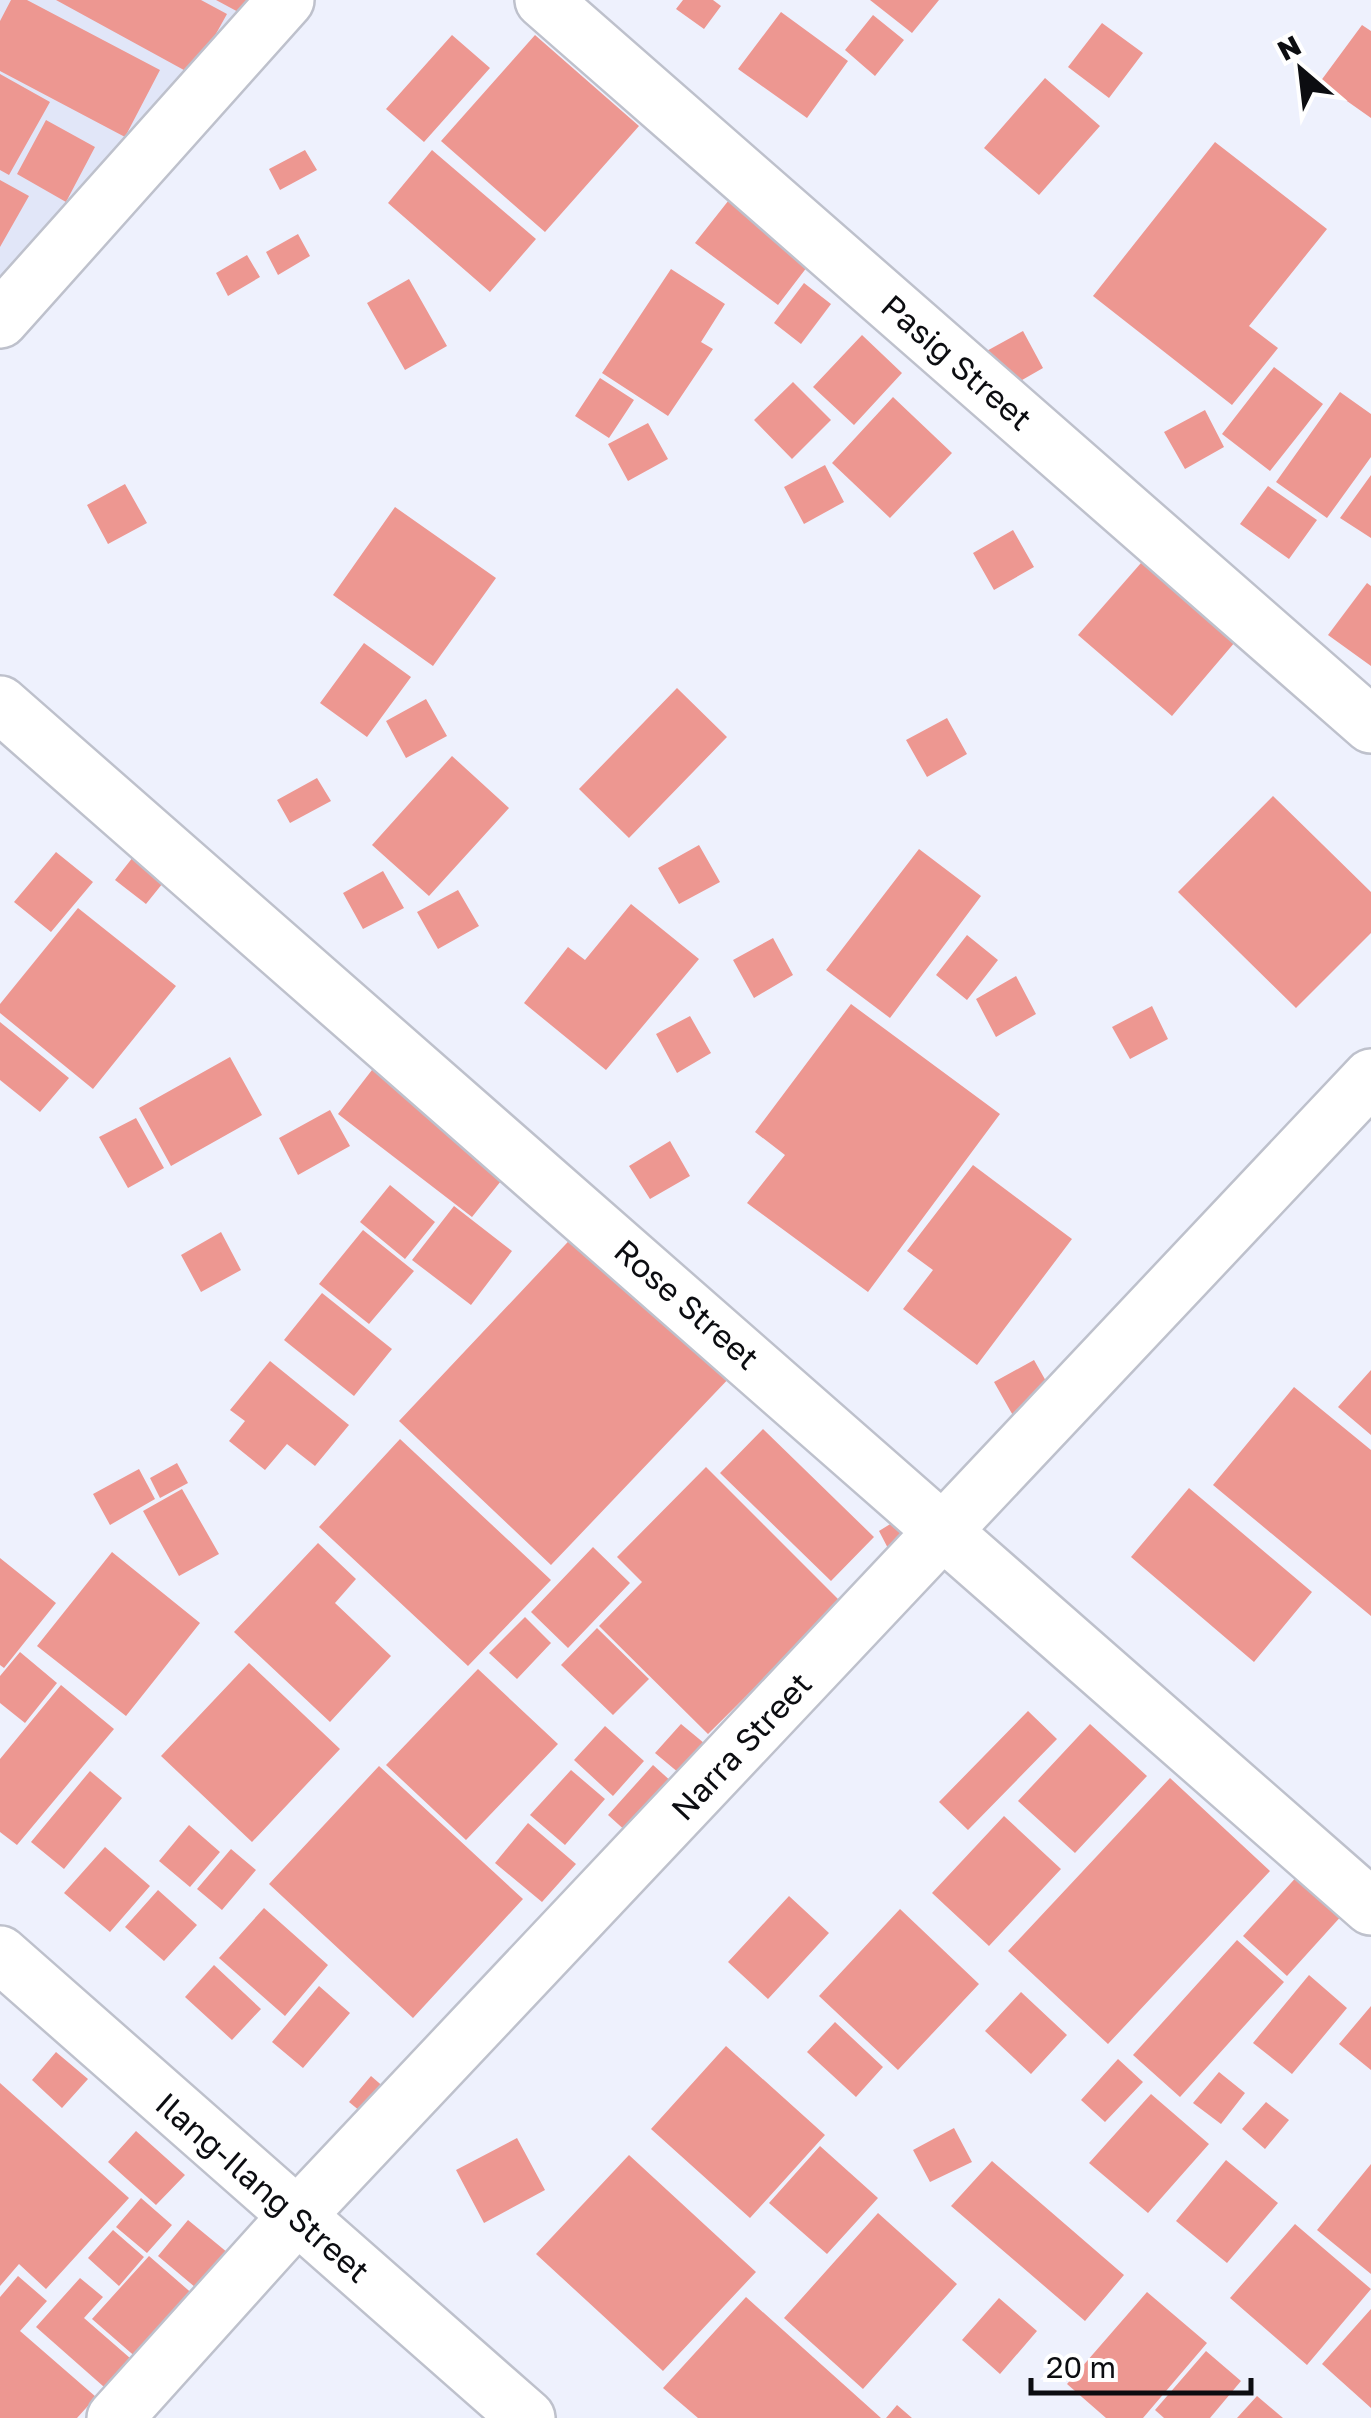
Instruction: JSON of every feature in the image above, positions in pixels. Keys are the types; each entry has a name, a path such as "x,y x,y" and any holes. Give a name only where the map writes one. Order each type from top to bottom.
{"street":[{"path":"0,320 286,0"},
{"name":"Pasig Street","path":"542,0 1371,725"},
{"name":"Rose Street","path":"0,704 1371,1906"},
{"name":"Narra Street","path":"116,2418 296,2217 1371,1077"},
{"name":"Ilang-Ilang Street","path":"0,1954 528,2418"}],"shaded area":[{"path":"0,0 270,0 0,301"}],"building":[{"path":"11,0 27,0 160,70 125,137 0,71 0,21"},
{"path":"56,0 201,0 227,14 193,75"},
{"path":"216,0 250,0 242,14"},
{"path":"683,0 713,0 721,6 704,29 676,9"},
{"path":"870,0 939,0 912,33"},
{"path":"781,12 848,61 807,118 738,69"},
{"path":"873,15 904,40 875,76 845,50"},
{"path":"1102,23 1143,53 1109,98 1068,67"},
{"path":"1362,25 1371,31 1371,118 1320,82"},
{"path":"452,35 490,68 424,142 386,109"},
{"path":"535,35 639,126 545,232 441,141"},
{"path":"0,74 50,102 9,175 0,170"},
{"path":"1045,78 1100,126 1039,195 984,148"},
{"path":"46,120 95,147 66,202 17,174"},
{"path":"1215,142 1327,229 1249,326 1278,348 1232,405 1093,296"},
{"path":"305,150 317,170 280,190 269,169"},
{"path":"432,150 536,239 490,292 388,203"},
{"path":"0,180 29,196 0,247"},
{"path":"736,191 817,254 778,305 695,243"},
{"path":"298,234 310,256 278,275 266,252"},
{"path":"247,255 260,277 228,296 216,273"},
{"path":"671,269 725,304 701,342 713,349 668,416 602,373"},
{"path":"409,279 447,346 405,370 367,303"},
{"path":"804,283 831,304 801,344 774,323"},
{"path":"1023,331 1043,368 1003,391 983,353"},
{"path":"862,335 902,373 854,425 813,387"},
{"path":"1274,367 1323,404 1270,471 1222,434"},
{"path":"600,378 634,400 609,438 575,416"},
{"path":"793,382 831,420 792,459 754,420"},
{"path":"1340,392 1371,414 1371,457 1327,518 1276,482"},
{"path":"893,397 952,453 890,518 832,463"},
{"path":"1205,410 1224,447 1185,469 1164,432"},
{"path":"648,423 668,459 628,481 608,444"},
{"path":"825,465 844,502 804,524 784,487"},
{"path":"1371,475 1371,538 1340,518"},
{"path":"125,484 147,523 108,544 87,505"},
{"path":"1268,486 1317,520 1289,559 1240,524"},
{"path":"395,507 496,578 433,666 333,595"},
{"path":"1013,530 1034,567 994,590 973,553"},
{"path":"1148,555 1241,635 1172,716 1078,635"},
{"path":"1367,583 1371,586 1371,666 1328,635"},
{"path":"364,643 411,677 367,737 320,703"},
{"path":"677,688 727,737 629,838 579,789"},
{"path":"426,699 447,736 406,758 386,721"},
{"path":"947,718 967,754 927,777 906,740"},
{"path":"452,756 509,808 429,896 372,845"},
{"path":"317,778 331,801 290,823 277,800"},
{"path":"1273,796 1371,892 1371,933 1296,1008 1178,892"},
{"path":"144,843 175,868 146,904 115,880"},
{"path":"699,845 720,882 679,904 658,868"},
{"path":"919,849 981,896 890,1018 826,970"},
{"path":"56,852 93,882 51,932 14,902"},
{"path":"383,871 404,908 363,929 343,893"},
{"path":"458,890 479,926 438,949 417,912"},
{"path":"631,904 699,959 606,1070 524,1003 568,947 585,960"},
{"path":"78,908 176,986 93,1089 0,1013 0,1004"},
{"path":"967,935 998,960 967,1000 936,975"},
{"path":"773,938 793,975 754,998 733,960"},
{"path":"1016,976 1036,1014 996,1037 976,999"},
{"path":"851,1004 1000,1114 868,1292 747,1203 785,1155 755,1132"},
{"path":"1152,1006 1168,1039 1130,1059 1112,1027"},
{"path":"690,1016 711,1053 677,1073 656,1034"},
{"path":"0,1022 69,1078 40,1112 0,1080"},
{"path":"230,1057 262,1115 171,1166 139,1108"},
{"path":"382,1057 517,1161 472,1217 338,1114"},
{"path":"330,1110 350,1146 298,1175 279,1138"},
{"path":"136,1118 164,1168 128,1188 99,1137"},
{"path":"670,1141 690,1176 650,1199 629,1166"},
{"path":"973,1165 1072,1239 977,1365 903,1309 933,1270 907,1251"},
{"path":"390,1185 435,1222 405,1259 360,1222"},
{"path":"454,1206 512,1251 471,1305 412,1260"},
{"path":"581,1228 734,1373 551,1565 399,1421"},
{"path":"363,1230 414,1271 369,1324 319,1284"},
{"path":"221,1232 241,1270 201,1292 181,1255"},
{"path":"322,1293 392,1349 354,1396 284,1340"},
{"path":"1034,1360 1055,1397 1015,1419 994,1382"},
{"path":"270,1361 349,1425 315,1466 287,1444 265,1470 229,1441 245,1421 230,1410"},
{"path":"1371,1370 1371,1435 1338,1407"},
{"path":"1294,1387 1371,1450 1371,1616 1213,1485"},
{"path":"763,1429 874,1537 831,1581 720,1473"},
{"path":"400,1439 551,1580 468,1666 319,1527"},
{"path":"177,1463 188,1483 160,1498 150,1478"},
{"path":"706,1467 841,1602 708,1734 599,1626 642,1582 617,1557"},
{"path":"139,1469 155,1499 110,1525 93,1494"},
{"path":"1189,1488 1312,1592 1254,1662 1131,1557"},
{"path":"182,1489 219,1554 179,1576 143,1511"},
{"path":"908,1513 922,1540 892,1556 879,1531"},
{"path":"318,1543 356,1579 335,1603 391,1656 330,1722 234,1632"},
{"path":"593,1547 630,1583 568,1648 531,1612"},
{"path":"112,1552 200,1623 126,1716 37,1646"},
{"path":"0,1558 56,1603 4,1668 0,1665"},
{"path":"525,1617 551,1643 517,1679 489,1653"},
{"path":"597,1628 649,1679 613,1715 561,1665"},
{"path":"20,1652 57,1683 25,1723 0,1703 0,1676"},
{"path":"249,1663 340,1749 252,1842 161,1756"},
{"path":"478,1669 558,1744 466,1840 386,1765"},
{"path":"61,1685 114,1729 17,1845 0,1832 0,1759"},
{"path":"1028,1711 1057,1739 968,1830 939,1802"},
{"path":"681,1724 716,1753 691,1783 655,1753"},
{"path":"1090,1724 1147,1776 1075,1853 1018,1801"},
{"path":"605,1726 644,1761 613,1796 574,1760"},
{"path":"653,1765 683,1792 638,1842 608,1815"},
{"path":"379,1766 523,1899 413,2018 269,1884"},
{"path":"571,1770 605,1799 565,1845 530,1815"},
{"path":"90,1771 122,1798 64,1869 31,1842"},
{"path":"1170,1778 1270,1871 1108,2044 1008,1951"},
{"path":"1004,1816 1061,1869 989,1946 932,1893"},
{"path":"528,1823 576,1864 542,1902 495,1863"},
{"path":"189,1825 220,1852 190,1887 159,1861"},
{"path":"105,1847 150,1886 110,1932 64,1893"},
{"path":"231,1849 256,1870 222,1910 197,1889"},
{"path":"1300,1873 1344,1913 1287,1976 1243,1936"},
{"path":"158,1890 197,1925 164,1961 125,1927"},
{"path":"789,1896 829,1933 768,1999 728,1962"},
{"path":"264,1908 328,1965 285,2016 219,1958"},
{"path":"900,1909 979,1984 898,2070 819,1996"},
{"path":"1237,1940 1284,1982 1180,2097 1133,2055"},
{"path":"214,1965 261,2009 232,2040 185,1997"},
{"path":"1309,1975 1347,2008 1292,2074 1253,2043"},
{"path":"319,1986 350,2013 303,2068 272,2042"},
{"path":"1021,1992 1067,2035 1031,2074 985,2031"},
{"path":"1371,2006 1371,2070 1339,2044"},
{"path":"835,2022 883,2067 856,2097 807,2052"},
{"path":"726,2046 825,2135 750,2218 651,2129"},
{"path":"56,2052 88,2079 62,2108 32,2080"},
{"path":"1118,2059 1143,2082 1105,2122 1081,2100"},
{"path":"1219,2072 1245,2093 1221,2124 1193,2103"},
{"path":"371,2076 393,2095 372,2121 349,2102"},
{"path":"0,2083 129,2198 46,2289 19,2264 0,2286"},
{"path":"1151,2094 1209,2144 1148,2213 1089,2163"},
{"path":"1266,2102 1289,2120 1265,2149 1242,2129"},
{"path":"954,2128 972,2162 930,2182 913,2150"},
{"path":"136,2131 185,2175 156,2205 108,2162"},
{"path":"517,2138 545,2190 484,2223 456,2170"},
{"path":"820,2146 878,2198 827,2254 769,2203"},
{"path":"629,2155 756,2272 663,2371 536,2254"},
{"path":"1226,2160 1278,2203 1227,2263 1176,2221"},
{"path":"992,2161 1124,2275 1085,2321 951,2206"},
{"path":"1371,2164 1371,2274 1317,2230"},
{"path":"141,2198 172,2225 147,2253 116,2227"},
{"path":"878,2213 957,2284 863,2389 784,2318"},
{"path":"188,2220 239,2262 208,2298 158,2256"},
{"path":"1295,2224 1371,2289 1307,2365 1230,2298"},
{"path":"113,2230 144,2257 119,2286 88,2258"},
{"path":"149,2256 203,2303 146,2366 92,2319"},
{"path":"18,2276 47,2301 20,2331 96,2397 77,2418 0,2418 0,2297"},
{"path":"80,2278 103,2297 84,2318 138,2365 112,2394 36,2327"},
{"path":"1147,2292 1207,2343 1143,2418 1106,2418 1067,2384"},
{"path":"746,2297 881,2418 698,2418 663,2388"},
{"path":"999,2298 1037,2331 1000,2374 962,2340"},
{"path":"1371,2309 1371,2408 1322,2364"},
{"path":"1206,2351 1241,2381 1210,2418 1164,2418 1155,2410"},
{"path":"1257,2396 1283,2418 1237,2418"},
{"path":"897,2405 912,2418 886,2418"}]}
